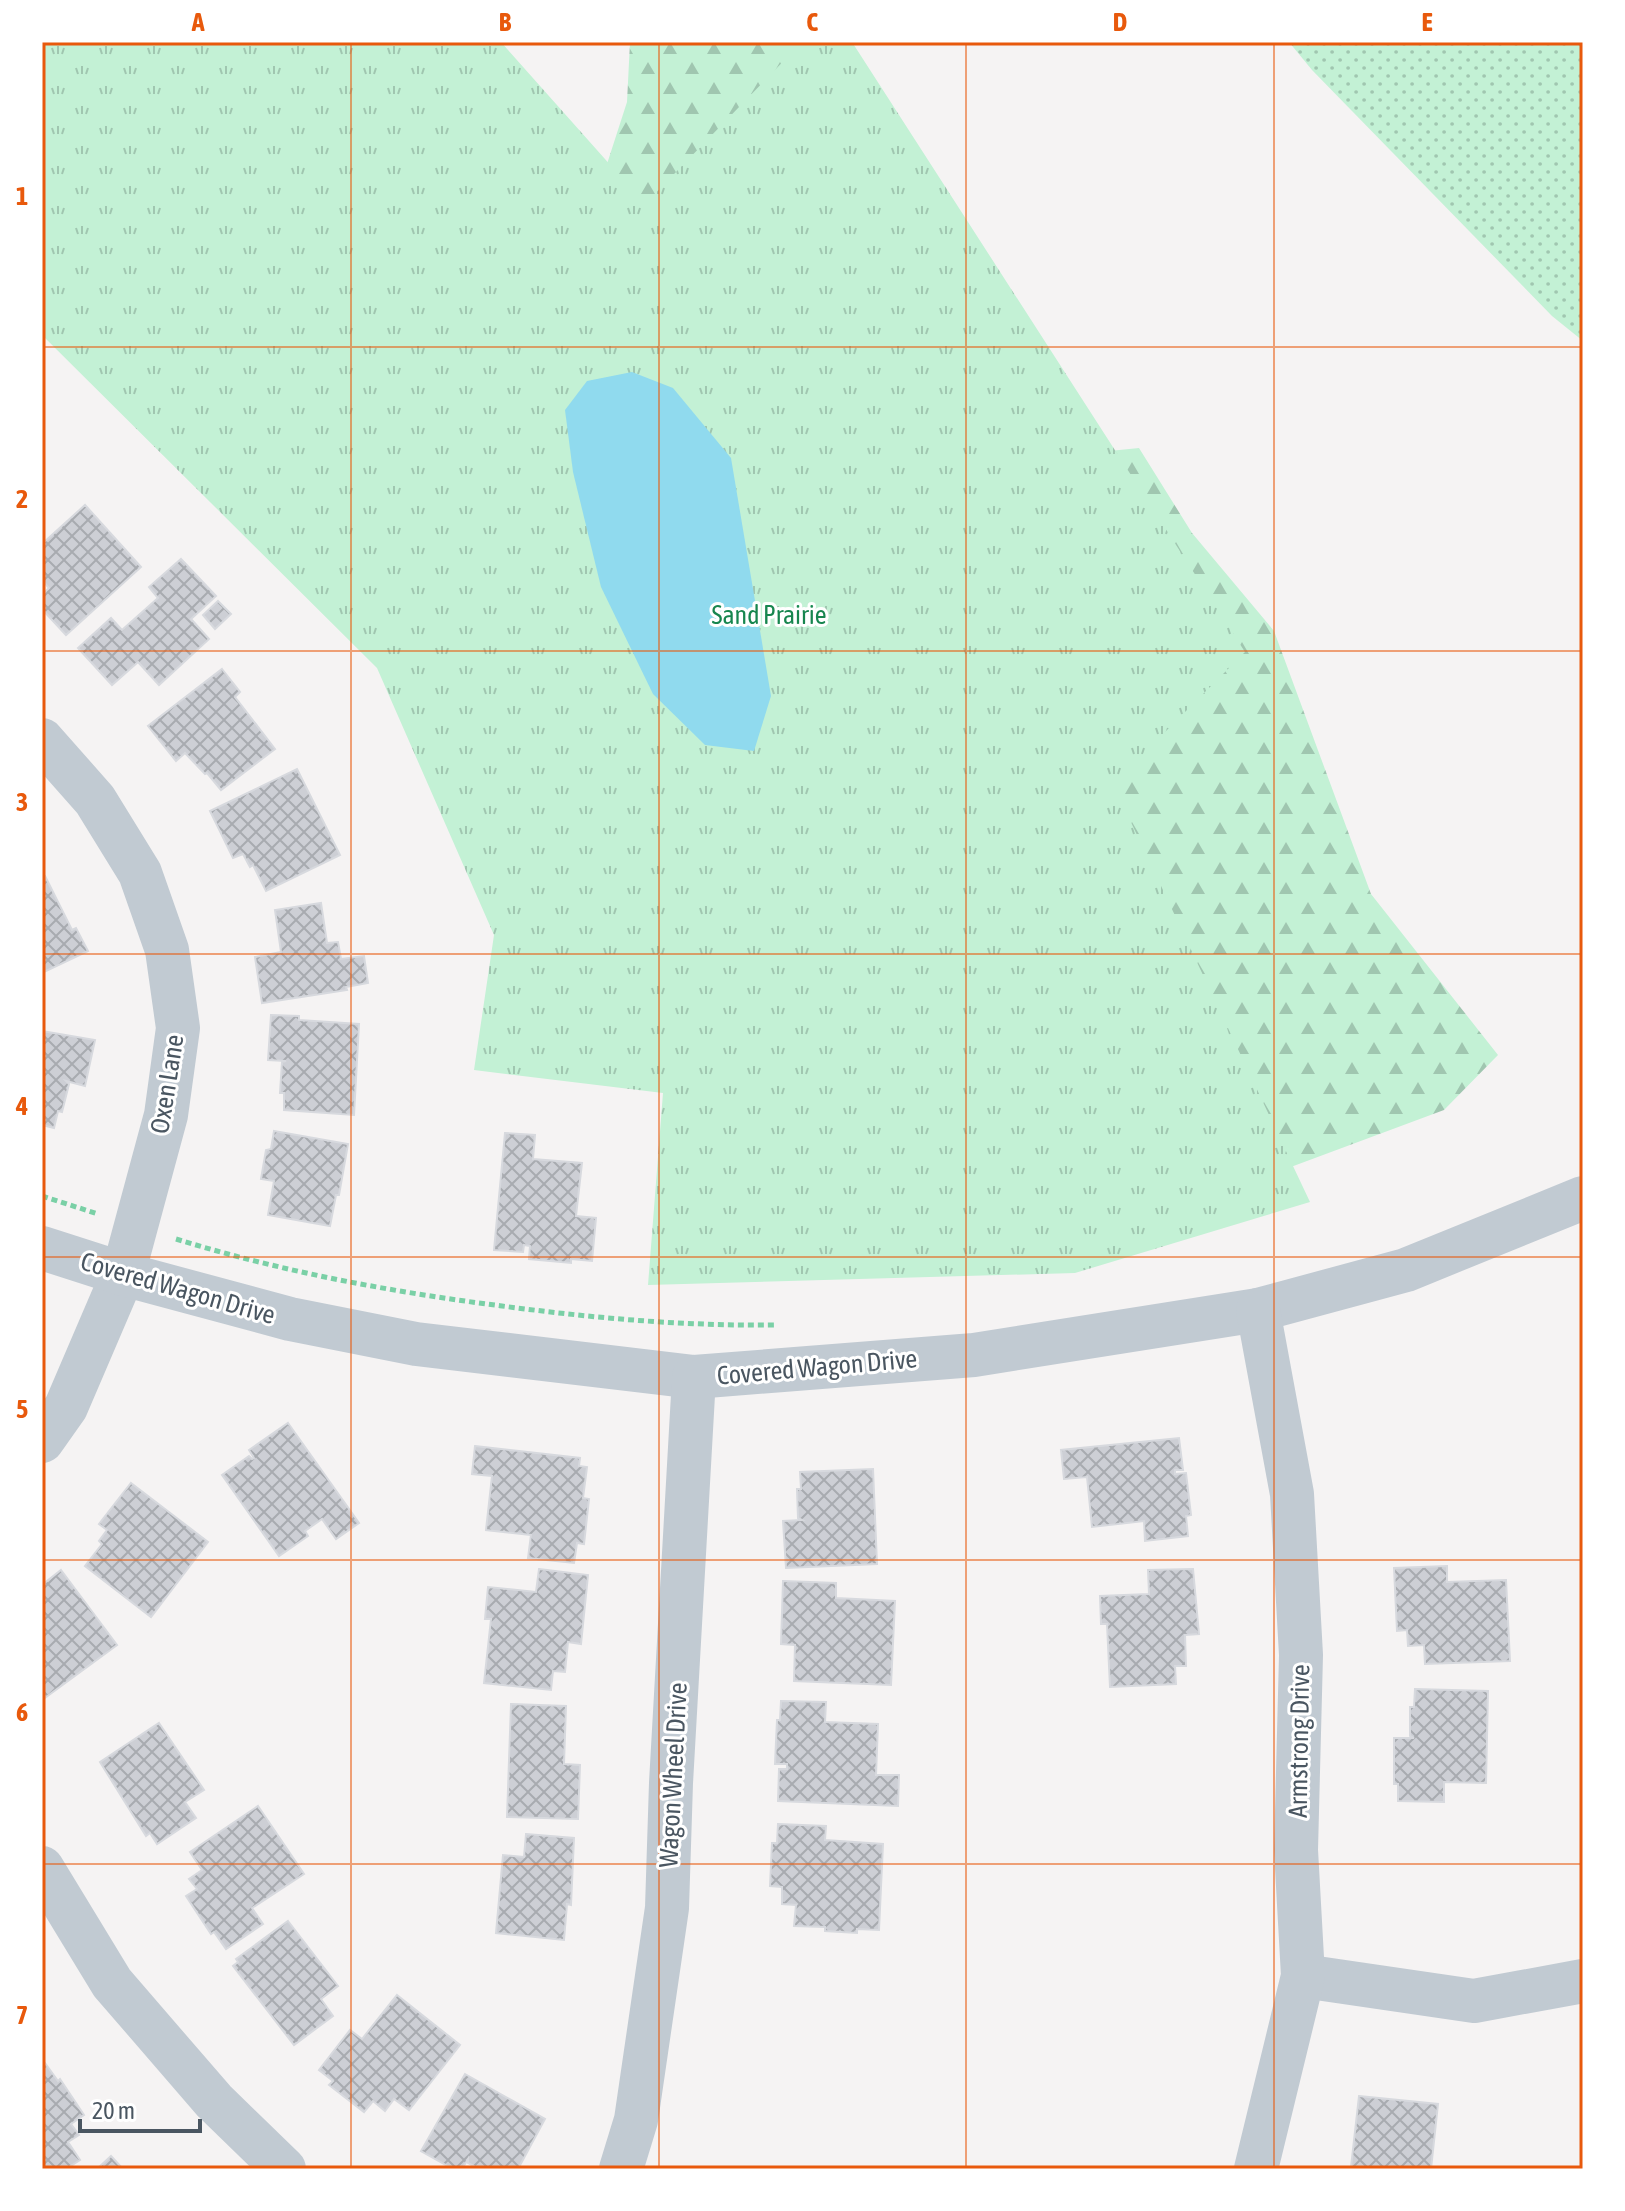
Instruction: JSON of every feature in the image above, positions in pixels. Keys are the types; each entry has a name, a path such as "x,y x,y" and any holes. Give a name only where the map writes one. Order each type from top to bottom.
{"street":[{"name":"Oxen Lane","path":"42,740 95,800 140,873 167,950 178,1028 166,1115 123,1274 66,1407 42,1441"},
{"name":"Covered Wagon Drive","path":"42,1248 123,1274 290,1319 416,1344 694,1377 974,1355 1258,1310 1406,1270 1583,1198"},
{"name":"Armstrong Drive","path":"1256,2169 1303,1976 1296,1850 1301,1655 1292,1494 1258,1310"},
{"name":"Wagon Wheel Drive","path":"621,2169 636,2120 667,1908 694,1377"},
{"path":"42,1868 112,1983 214,2101 284,2169"},
{"path":"1303,1976 1474,2001 1583,1981"}],"path":[{"path":"42,1196 207,1248 342,1282 593,1318 787,1325"}],"green space":[{"name":"Sand Prairie","path":"42,42 501,42 645,204 802,42 852,42 1245,652 1113,784 1310,1202 1075,1273 648,1285 663,1093 474,1070 494,935 377,668 42,335"},
{"path":"630,42 852,42 576,260 627,102"},
{"path":"1289,42 1583,42 1583,341 1552,316 1312,70"},
{"path":"1139,448 1192,533 1274,631 1371,894 1498,1055 1444,1110 1218,1194 1154,967 1030,459"}],"water":[{"path":"632,372 673,388 731,458 771,696 754,751 705,745 653,694 601,587 573,472 565,410 587,381"}],"building":[{"path":"85,505 141,567 66,635 42,609 42,595 49,588 42,580 42,544"},
{"path":"181,559 216,596 191,619 209,639 159,685 138,662 112,685 78,648 111,618 122,630 158,598 149,587"},
{"path":"218,601 231,614 215,629 203,615"},
{"path":"222,669 240,692 235,697 275,749 221,790 185,753 176,761 148,726"},
{"path":"297,769 340,855 266,891 253,865 250,867 243,854 233,858 210,811"},
{"path":"45,876 72,930 76,928 88,951 42,973 42,877"},
{"path":"321,903 327,943 338,942 341,959 364,956 368,983 346,987 347,990 262,1003 255,957 281,952 275,910"},
{"path":"271,1015 359,1024 354,1115 284,1110 284,1093 280,1093 282,1062 286,1061 268,1060"},
{"path":"42,1031 95,1040 85,1086 66,1081 69,1084 62,1112 58,1111 54,1128 42,1125"},
{"path":"274,1131 348,1144 330,1226 268,1215 274,1181 261,1179 266,1150 271,1149"},
{"path":"505,1133 535,1135 533,1159 582,1163 576,1216 596,1218 592,1261 571,1259 571,1263 529,1259 530,1246 524,1245 523,1252 494,1250"},
{"path":"288,1423 359,1523 336,1539 322,1519 305,1531 308,1536 279,1556 222,1475 249,1456 254,1458 249,1450"},
{"path":"1179,1438 1183,1470 1175,1470 1175,1474 1186,1473 1191,1515 1186,1516 1188,1536 1145,1541 1144,1521 1092,1527 1087,1477 1064,1479 1061,1450"},
{"path":"475,1446 580,1458 579,1466 587,1467 583,1498 589,1499 584,1544 577,1543 574,1563 528,1558 531,1535 486,1530 492,1476 472,1474"},
{"path":"873,1469 877,1564 786,1568 783,1521 802,1520 798,1518 800,1472"},
{"path":"131,1483 208,1542 151,1617 85,1566 102,1544 99,1541 107,1530 99,1524"},
{"path":"1447,1566 1447,1582 1506,1580 1510,1661 1425,1664 1424,1645 1408,1646 1407,1630 1397,1631 1394,1568"},
{"path":"539,1569 588,1575 581,1644 568,1642 565,1672 553,1671 551,1690 484,1683 491,1619 485,1619 488,1587 536,1592"},
{"path":"1193,1569 1199,1634 1185,1635 1186,1666 1175,1666 1176,1684 1110,1687 1107,1624 1101,1624 1100,1596 1149,1594 1148,1570"},
{"path":"61,1570 117,1645 42,1700 42,1585"},
{"path":"783,1581 836,1583 836,1598 895,1601 891,1685 794,1681 795,1645 781,1644"},
{"path":"1415,1689 1488,1691 1486,1783 1444,1782 1444,1802 1398,1801 1398,1784 1394,1784 1394,1738 1414,1738 1410,1736 1410,1707 1414,1707"},
{"path":"781,1701 826,1702 825,1722 878,1724 876,1775 899,1775 898,1806 778,1801 779,1769 787,1769 787,1764 775,1764"},
{"path":"511,1704 566,1706 564,1764 580,1765 578,1819 507,1817"},
{"path":"159,1723 204,1790 185,1802 196,1818 157,1844 150,1833 146,1836 100,1762"},
{"path":"258,1806 304,1874 252,1908 263,1924 226,1949 214,1932 211,1934 186,1896 197,1889 189,1879 202,1870 190,1852"},
{"path":"778,1824 826,1826 825,1840 883,1844 879,1930 857,1929 857,1933 825,1931 825,1927 794,1926 796,1905 782,1904 782,1887 770,1886 772,1843 777,1843"},
{"path":"526,1834 574,1838 571,1905 567,1904 564,1940 496,1933 503,1855 524,1857"},
{"path":"288,1921 338,1986 321,1999 333,2016 294,2045 233,1966 238,1962 236,1959"},
{"path":"397,1995 460,2045 409,2110 394,2099 385,2111 373,2101 364,2112 329,2085 333,2081 319,2070 350,2030 362,2039"},
{"path":"45,2063 58,2081 60,2079 84,2115 71,2124 79,2135 68,2142 80,2160 66,2169 42,2169 42,2065"},
{"path":"465,2074 545,2119 518,2169 479,2169 468,2163 468,2159 462,2169 453,2169 421,2151"},
{"path":"1359,2096 1438,2104 1431,2169 1351,2167"},
{"path":"111,2156 123,2169 97,2169"}]}
